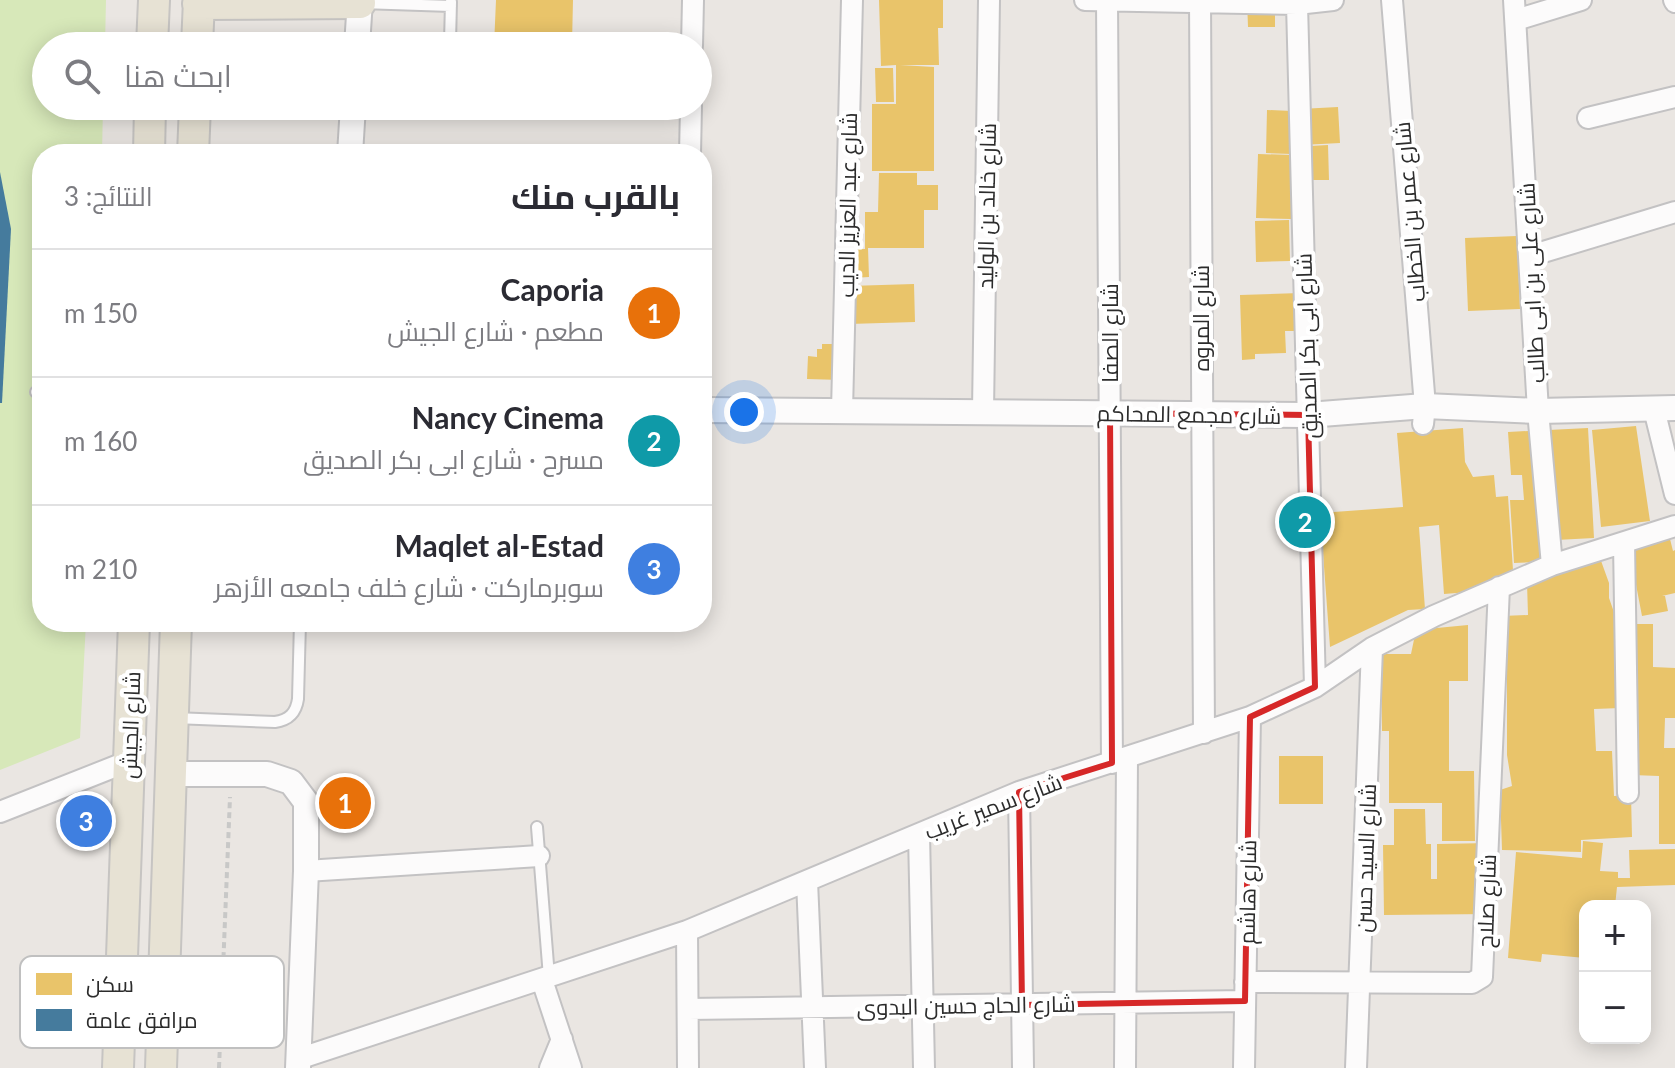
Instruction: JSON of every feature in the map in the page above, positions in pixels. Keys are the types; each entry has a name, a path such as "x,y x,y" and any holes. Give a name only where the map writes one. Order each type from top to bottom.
{"main road":[{"path":"153,32 154,0"},
{"path":"197,32 198,2 360,2"},
{"path":"149,144 150,120"},
{"path":"193,144 194,120"},
{"name":"شارع الجيش","path":"122,956 134,632"},
{"name":"شارع الجيش","path":"165,956 176,632"},
{"name":"شارع الجيش","path":"118,1068 119,1048"},
{"name":"شارع الجيش","path":"161,1068 162,1048"}],"street":[{"path":"692,32 693,0"},
{"name":"شارع عبد العزيز الديب","path":"842,411 852,0"},
{"name":"شارع خالد بن الوليد","path":"983,411 989,0"},
{"path":"1085,0 1297,4 1333,0"},
{"name":"شارع الصفا","path":"1107,0 1110,413 1125,1068"},
{"name":"شارع عمر بن الخطاب","path":"1392,0 1424,415"},
{"path":"1515,10 1581,0"},
{"name":"شارع المروه","path":"1200,1 1204,733"},
{"path":"358,32 360,2"},
{"name":"شارع ابى بكر الصديق","path":"1297,4 1315,687"},
{"name":"شارع على بن ابى طالب","path":"1515,10 1538,411 1552,565"},
{"path":"1588,118 1675,97"},
{"path":"351,144 352,120"},
{"path":"690,144 691,120"},
{"path":"1530,256 1675,212"},
{"path":"1665,409 1675,494"},
{"name":"شارع مجمع المحاكم","path":"712,410 1424,415 1665,409"},
{"name":"شارع سمير غريب","path":"298,1064 687,931 1019,792 1250,717 1315,687 1372,648 1434,616 1552,565 1675,526"},
{"path":"1624,543 1628,793"},
{"name":"شارع صلاح","path":"1245,991 1361,983 1472,983 1482,977 1499,587"},
{"name":"شارع السيد حسن","path":"1356,1068 1372,648"},
{"name":"شارع هاشم","path":"1244,1068 1250,717"},
{"path":"0,812 129,761"},
{"name":"شارع الجيش","path":"171,774 267,774 291,782 306,802 298,1064"},
{"path":"1019,792 1023,1068"},
{"path":"919,834 924,1068"},
{"path":"306,871 539,856"},
{"path":"807,881 815,1068"},
{"path":"687,931 688,1068"},
{"path":"546,978 571,1068"},
{"name":"شارع الحاج حسين البدوى","path":"688,1009 1125,1003 1245,991"},
{"path":"550,1068 562,1039"}],"lane":[{"path":"360,2 451,3 450,32"},
{"path":"173,718 284,721 297,708 300,632"},
{"path":"537,827 546,978"}],"path":[{"path":"224,956 231,774"},
{"path":"219,1068 220,1048"}],"highlighted area":[{"path":"1110,413 1308,415 1315,687 1250,717 1245,1001 1022,1005 1019,792 1112,763"}],"green space":[{"path":"0,0 106,0 105,32 32,32 32,120 103,120 102,144 32,144 32,632 85,632 80,738 0,770"}],"building: سكن":[{"path":"496,0 573,0 572,32 495,32"},
{"path":"879,0 943,0 943,28 938,28 939,65 900,65 934,67 934,171 872,171 872,104 896,104 896,65 881,66"},
{"path":"1247,0 1275,0 1275,27 1248,27"},
{"path":"875,68 893,68 894,102 876,102"},
{"path":"1338,107 1340,143 1302,145 1300,109"},
{"path":"1267,110 1292,111 1291,154 1266,153"},
{"path":"1328,145 1329,180 1311,180 1310,146"},
{"path":"1258,154 1293,155 1291,219 1256,218"},
{"path":"879,173 917,173 917,185 938,185 938,210 924,210 924,248 868,248 869,277 836,279 834,250 865,249 865,212 878,212"},
{"path":"1289,220 1290,261 1256,262 1255,221"},
{"path":"1517,236 1520,309 1468,311 1465,238"},
{"path":"914,284 915,322 849,324 849,286"},
{"path":"1300,293 1301,331 1285,331 1286,353 1255,354 1255,359 1242,360 1240,295"},
{"path":"822,344 843,344 841,380 807,379 808,356 817,357 817,349 822,349"},
{"path":"1636,426 1650,521 1601,527 1592,430"},
{"path":"1463,428 1465,462 1473,477 1494,475 1496,497 1508,496 1513,570 1469,592 1444,594 1439,525 1419,527 1425,609 1408,610 1330,647 1320,513 1403,507 1397,433"},
{"path":"1588,428 1594,538 1556,540 1557,561 1514,563 1510,500 1524,500 1522,475 1511,475 1508,432"},
{"path":"1669,535 1675,550 1675,593 1662,596 1665,596 1668,611 1642,616 1628,543"},
{"path":"1600,558 1622,635 1621,708 1594,709 1596,751 1612,751 1614,796 1631,795 1632,837 1581,840 1581,852 1502,850 1500,790 1512,786 1507,755 1507,656 1502,616 1528,615 1527,583"},
{"path":"1627,624 1653,624 1653,667 1675,668 1675,718 1665,718 1664,748 1675,748 1675,844 1659,844 1659,776 1632,775"},
{"path":"1468,625 1468,681 1449,681 1449,771 1474,771 1475,841 1442,841 1442,803 1389,803 1389,731 1382,731 1381,654 1411,654 1416,630"},
{"path":"1279,756 1323,756 1323,804 1279,804"},
{"path":"1394,809 1425,809 1426,844 1431,844 1431,879 1437,879 1437,844 1490,843 1491,914 1384,915 1383,845 1394,845"},
{"path":"1583,841 1603,843 1600,871 1618,872 1618,878 1630,878 1629,850 1675,849 1675,885 1617,887 1616,900 1579,900 1579,957 1542,954 1541,962 1508,958 1516,852 1582,858"}],"building: مرافق عامة":[{"path":"0,172 11,229 2,403 0,403"}],"place":[{"name":"Nancy Cinema","path":"1305,522"},
{"name":"Caporia","path":"345,803"},
{"name":"Maqlet al-Estad","path":"86,821"}]}
